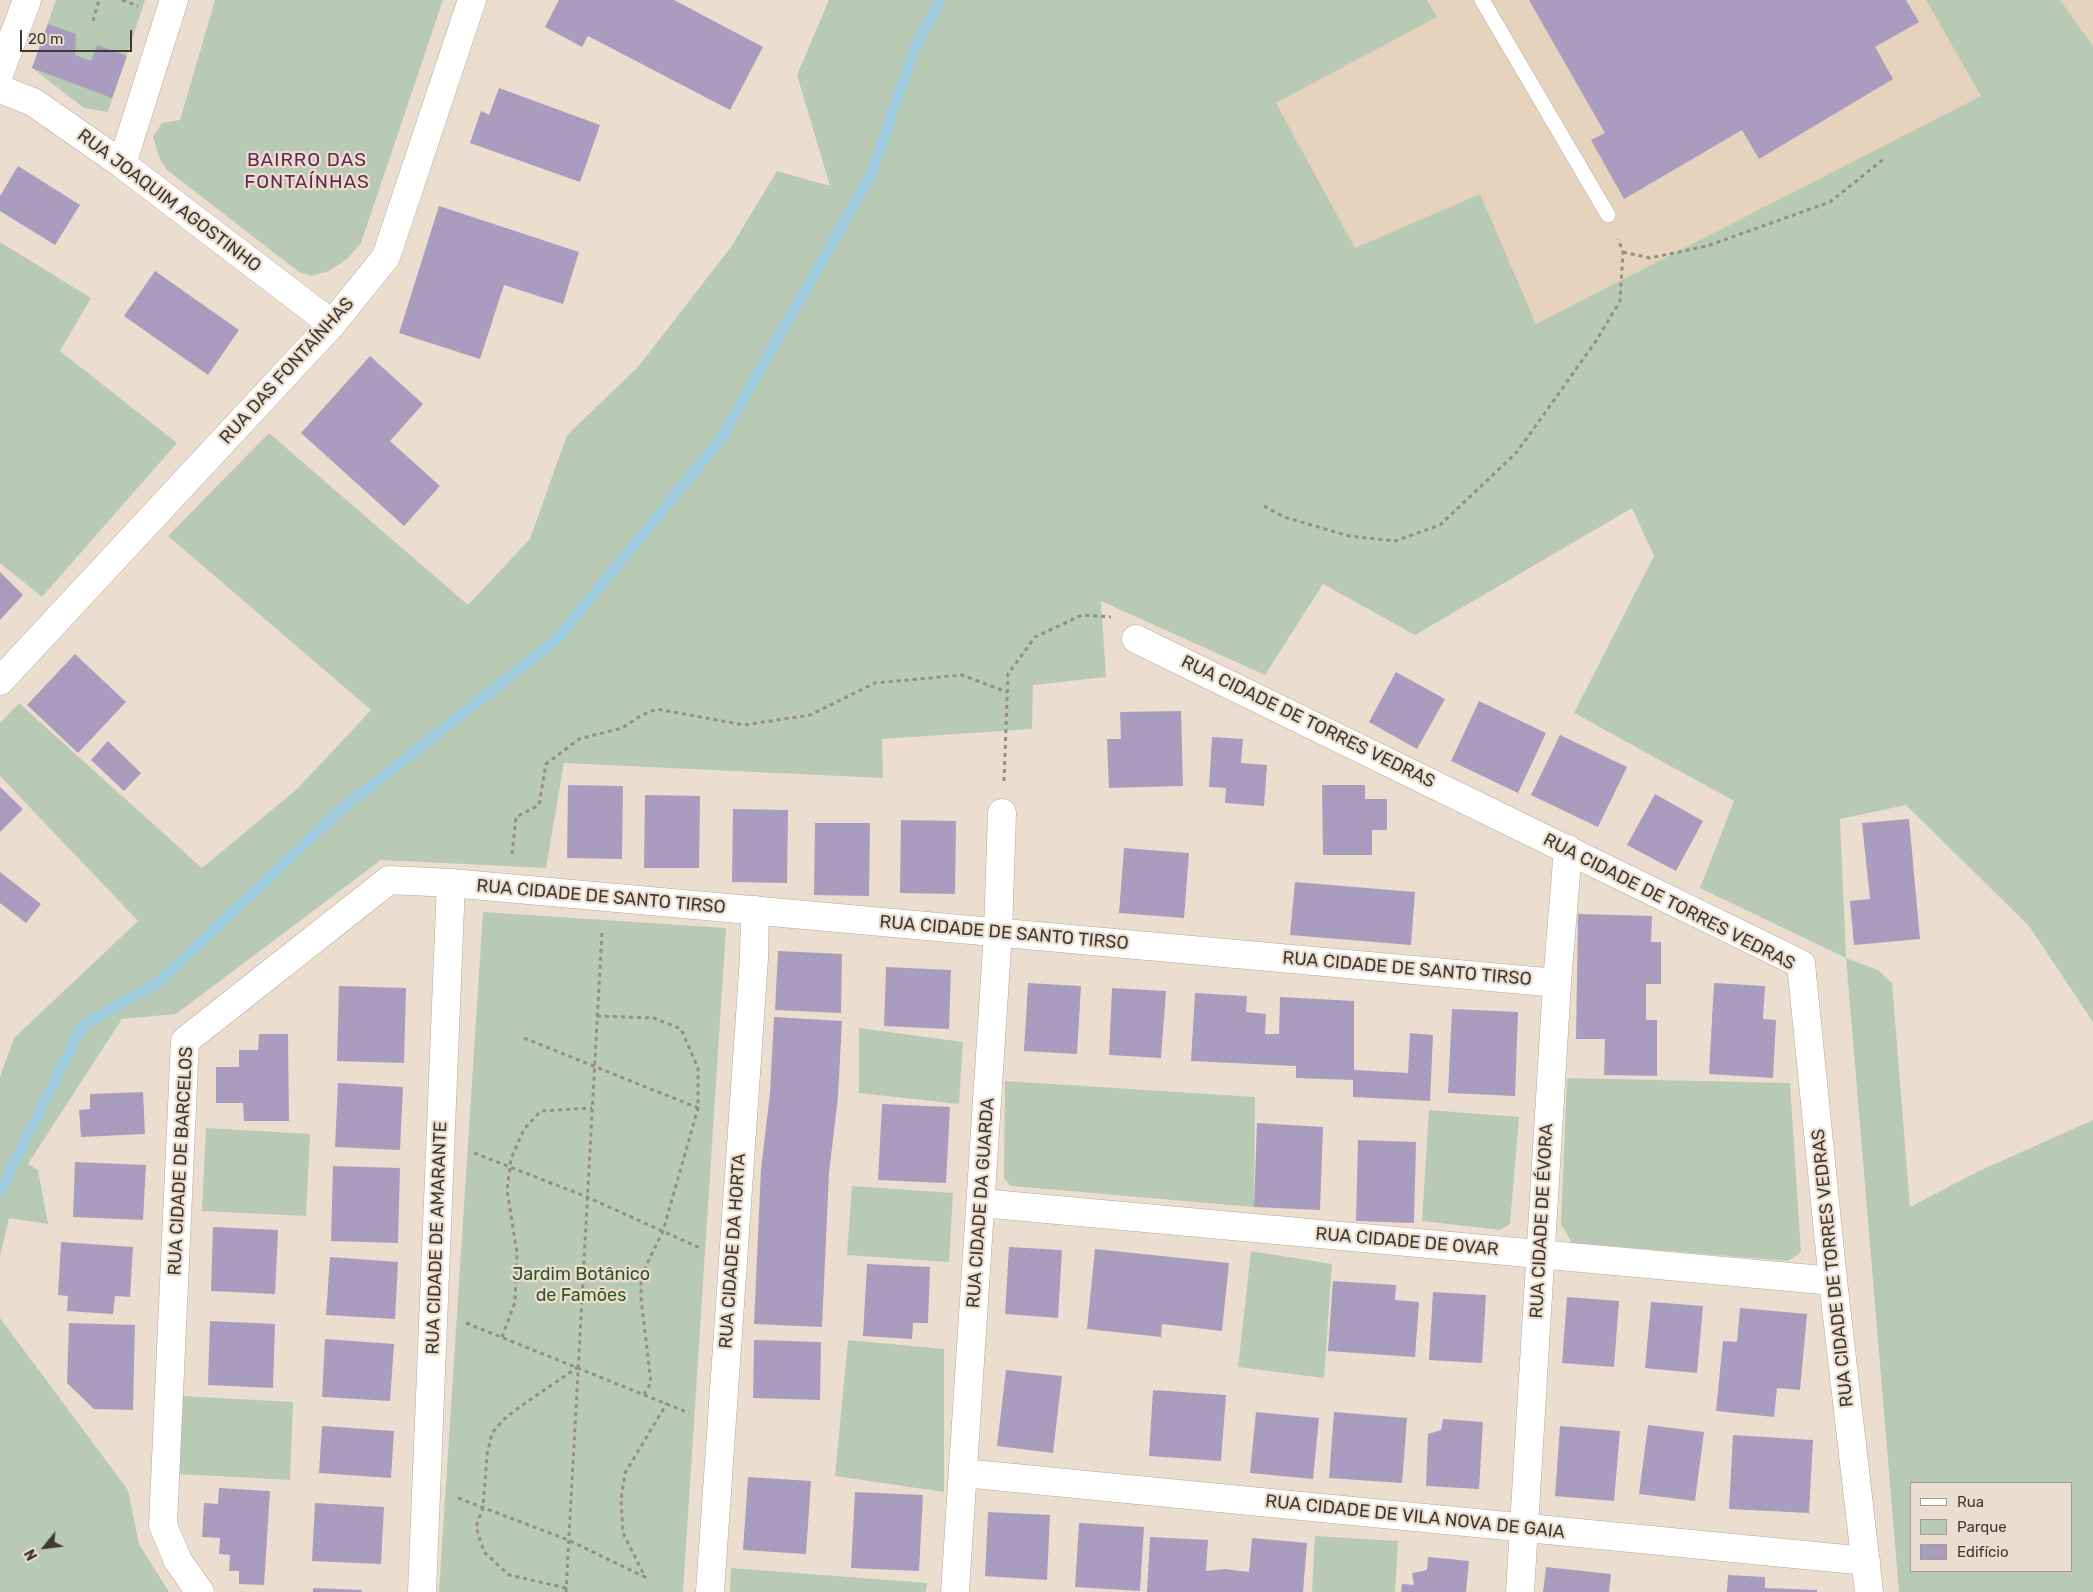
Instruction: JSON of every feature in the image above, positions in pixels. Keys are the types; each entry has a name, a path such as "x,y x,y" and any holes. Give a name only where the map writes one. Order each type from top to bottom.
{"street":[{"path":"0,72 26,0"},
{"path":"122,164 174,0"},
{"name":"RUA DAS FONTAÍNHAS","path":"0,681 332,324 386,257 472,0"},
{"name":"RUA JOAQUIM AGOSTINHO","path":"0,89 33,102 122,164 332,324"},
{"name":"RUA CIDADE DE TORRES VEDRAS","path":"1136,639 1801,964 1833,1281 1869,1592"},
{"name":"RUA CIDADE DA GUARDA","path":"955,1592 998,932 1002,813"},
{"name":"RUA CIDADE DE ÉVORA","path":"1520,1592 1557,983 1568,849"},
{"name":"RUA CIDADE DE BARCELOS","path":"200,1592 178,1561 162,1525 185,1041 389,880 452,883"},
{"name":"RUA CIDADE DE SANTO TIRSO","path":"452,883 1557,983"},
{"name":"RUA CIDADE DE AMARANTE","path":"422,1592 452,883"},
{"name":"RUA CIDADE DA HORTA","path":"710,1592 753,968 755,910"},
{"name":"RUA CIDADE DE OVAR","path":"981,1203 1833,1281"},
{"name":"RUA CIDADE DE VILA NOVA DE GAIA","path":"963,1473 1866,1561"}],"lane":[{"path":"1482,0 1608,215"}],"path":[{"path":"93,21 100,0"},
{"path":"1623,252 1650,258 1707,246 1830,202 1885,158"},
{"path":"1264,506 1284,517 1349,536 1395,541 1440,525 1517,452 1596,341 1620,302 1623,252 1608,215"},
{"path":"1002,813 1008,674 1035,637 1082,615 1112,617 1136,639"},
{"path":"509,888 516,817 539,805 546,764 579,739 622,728 642,714 657,709 744,725 810,715 875,683 962,675 1008,692"},
{"path":"578,1368 521,1406 503,1420 492,1432 487,1455 484,1508 476,1527 484,1552 509,1576 566,1590 602,930"},
{"path":"597,1016 654,1018 681,1029 698,1068 698,1108 664,1231 640,1276 651,1384 644,1394"},
{"path":"524,1038 698,1108"},
{"path":"502,1338 515,1302 517,1253 507,1190 510,1167 524,1128 541,1111 592,1108"},
{"path":"467,1150 587,1197 706,1251"},
{"path":"466,1323 695,1415"},
{"path":"453,1496 568,1540 645,1577 623,1533 621,1500 625,1473 666,1403"}],"shaded area":[{"path":"1061,0 2093,0 2093,240 1415,635 1323,584"}],"green space":[{"path":"56,0 145,0 108,112 84,108 32,68"},
{"path":"215,0 443,0 361,243 347,259 329,271 311,276 299,272 167,170 160,159 153,137 162,123 180,120"},
{"path":"829,0 1427,0 1437,17 1276,103 1355,248 1480,194 1536,324 1981,96 1926,0 2060,0 2093,46 2093,1022 2029,926 1906,805 1840,819 1846,958 1700,888 1734,801 1574,713 1654,556 1632,508 1415,635 1323,584 1265,675 1101,601 1106,677 1033,685 1032,729 882,739 883,778 564,763 546,868 381,860 176,1014 122,1019 28,1164 38,1170 48,1224 9,1218 0,1256 0,1077 14,1038 138,921 0,776 0,723 19,703 202,868 298,788 371,710 168,536 269,433 468,605 530,539 567,435 638,367 731,247 777,171 830,186 797,75"},
{"path":"0,242 91,298 60,351 177,443 42,597 0,563"},
{"name":"Jardim Botânico de Famões","path":"483,912 726,928 683,1592 439,1592"},
{"path":"1846,958 1878,970 1892,983 1910,1207 1977,1172 2093,1120 2093,1592 1899,1592"},
{"path":"859,1028 963,1042 959,1104 859,1093"},
{"path":"1567,1078 1790,1083 1801,1252 1788,1261 1572,1243 1561,1224"},
{"path":"1005,1081 1255,1097 1254,1207 1011,1186 1004,1178"},
{"path":"1429,1110 1519,1117 1510,1224 1500,1230 1422,1221"},
{"path":"206,1128 310,1134 306,1216 202,1211"},
{"path":"852,1186 953,1193 949,1262 847,1255"},
{"path":"1251,1251 1332,1264 1324,1378 1238,1367"},
{"path":"0,1318 128,1490 139,1544 169,1592 0,1592"},
{"path":"848,1340 944,1349 944,1492 835,1476"},
{"path":"183,1396 293,1402 290,1480 179,1474"},
{"path":"1315,1536 1398,1541 1395,1592 1312,1592"},
{"path":"731,1568 927,1583 926,1592 730,1592"}],"building":[{"path":"559,0 674,0 763,47 730,110 588,36 582,47 545,27"},
{"path":"1529,0 1906,0 1919,22 1875,47 1893,79 1759,159 1742,130 1624,199 1591,140 1605,133"},
{"path":"48,24 76,34 75,55 91,61 97,45 127,56 112,98 32,68"},
{"path":"499,88 600,125 580,182 470,143 481,111 489,115"},
{"path":"18,166 80,205 55,245 0,211 0,196"},
{"path":"439,206 579,252 563,304 504,285 480,359 399,333"},
{"path":"155,271 239,330 208,375 124,316"},
{"path":"370,356 423,404 390,441 440,486 404,526 301,433"},
{"path":"0,572 23,595 0,620"},
{"path":"75,654 126,702 78,753 27,705"},
{"path":"1396,672 1445,699 1417,749 1369,722"},
{"path":"1479,701 1546,733 1518,793 1451,761"},
{"path":"1181,711 1183,786 1109,788 1107,739 1121,739 1120,712"},
{"path":"1560,735 1627,767 1598,827 1531,795"},
{"path":"1212,737 1243,739 1241,763 1267,765 1264,806 1225,803 1226,788 1209,787"},
{"path":"108,741 141,773 124,791 91,760"},
{"path":"568,785 623,786 622,859 567,858"},
{"path":"1322,785 1365,785 1365,799 1387,799 1387,830 1372,830 1372,855 1323,855"},
{"path":"0,787 23,809 0,832"},
{"path":"1655,794 1703,821 1676,871 1627,845"},
{"path":"645,795 700,796 699,868 644,868"},
{"path":"733,809 788,810 787,883 732,882"},
{"path":"1909,819 1920,939 1854,945 1850,901 1870,899 1862,823"},
{"path":"901,820 956,821 955,894 900,893"},
{"path":"815,823 870,823 869,896 814,895"},
{"path":"1124,848 1189,853 1184,918 1119,913"},
{"path":"0,872 41,904 26,923 0,903"},
{"path":"1295,882 1415,892 1411,945 1290,935"},
{"path":"1578,914 1652,916 1651,942 1661,942 1661,984 1646,984 1646,1020 1657,1020 1657,1076 1604,1075 1605,1039 1576,1039"},
{"path":"778,951 842,954 841,1013 775,1010"},
{"path":"886,967 951,970 949,1029 884,1026"},
{"path":"1028,983 1081,986 1077,1054 1024,1051"},
{"path":"1714,983 1765,986 1763,1019 1776,1020 1773,1078 1709,1074"},
{"path":"339,986 406,988 404,1063 337,1061"},
{"path":"1112,988 1166,991 1161,1058 1109,1055"},
{"path":"1195,993 1247,996 1246,1012 1266,1014 1265,1034 1279,1034 1280,997 1354,1001 1354,1070 1408,1073 1410,1033 1433,1035 1430,1101 1353,1097 1353,1080 1296,1078 1296,1066 1191,1061"},
{"path":"1452,1009 1518,1012 1515,1096 1448,1093"},
{"path":"774,1017 842,1021 838,1097 829,1173 822,1327 754,1324 761,1169 770,1093"},
{"path":"259,1034 288,1034 289,1121 244,1121 243,1103 216,1103 216,1067 239,1067 239,1050 258,1050"},
{"path":"338,1083 403,1087 400,1150 335,1147"},
{"path":"143,1092 145,1134 81,1137 79,1110 90,1109 90,1094"},
{"path":"882,1104 950,1107 946,1183 878,1180"},
{"path":"1257,1123 1323,1127 1320,1210 1254,1207"},
{"path":"1358,1140 1416,1142 1414,1223 1356,1221"},
{"path":"75,1162 146,1165 143,1220 73,1217"},
{"path":"333,1166 400,1168 398,1243 331,1241"},
{"path":"213,1227 278,1230 275,1294 211,1291"},
{"path":"61,1242 133,1247 130,1297 115,1296 113,1314 67,1311 68,1296 58,1295"},
{"path":"1009,1247 1062,1250 1058,1318 1005,1314"},
{"path":"1095,1249 1229,1263 1222,1331 1162,1324 1161,1337 1087,1329"},
{"path":"330,1257 398,1262 395,1319 326,1315"},
{"path":"867,1264 930,1267 928,1323 913,1323 912,1339 863,1336"},
{"path":"1333,1281 1396,1285 1395,1300 1419,1302 1415,1357 1328,1351"},
{"path":"1433,1292 1486,1295 1482,1363 1429,1360"},
{"path":"1567,1297 1619,1301 1614,1367 1562,1363"},
{"path":"1651,1302 1703,1306 1697,1373 1645,1368"},
{"path":"1740,1308 1807,1314 1800,1390 1777,1388 1774,1417 1716,1411 1723,1341 1737,1342"},
{"path":"210,1321 275,1324 273,1388 208,1385"},
{"path":"69,1323 135,1325 133,1410 94,1409 67,1383"},
{"path":"325,1339 394,1344 390,1401 322,1397"},
{"path":"754,1340 821,1342 820,1400 753,1398"},
{"path":"1006,1370 1062,1376 1053,1453 997,1446"},
{"path":"1153,1390 1226,1395 1221,1461 1149,1456"},
{"path":"1256,1412 1319,1418 1313,1479 1250,1473"},
{"path":"1334,1412 1407,1418 1402,1483 1329,1478"},
{"path":"1443,1419 1483,1422 1479,1489 1426,1486 1428,1434 1441,1430"},
{"path":"1648,1425 1704,1432 1695,1501 1639,1494"},
{"path":"322,1426 394,1431 391,1478 319,1473"},
{"path":"1560,1426 1620,1431 1614,1501 1555,1496"},
{"path":"1733,1435 1813,1440 1809,1513 1729,1509"},
{"path":"748,1477 811,1481 806,1554 743,1550"},
{"path":"219,1488 270,1491 264,1585 239,1584 239,1571 229,1571 230,1555 219,1554 220,1538 202,1537 204,1503 218,1504"},
{"path":"855,1492 923,1495 919,1571 851,1568"},
{"path":"315,1503 384,1507 381,1564 312,1561"},
{"path":"988,1512 1050,1515 1047,1580 985,1576"},
{"path":"1079,1523 1144,1527 1140,1591 1075,1587"},
{"path":"1150,1537 1208,1540 1206,1571 1225,1569 1249,1572 1252,1538 1307,1543 1303,1592 1147,1592"},
{"path":"1428,1557 1469,1561 1466,1592 1401,1592 1402,1584 1414,1585 1412,1573 1427,1570"},
{"path":"1546,1567 1611,1574 1609,1592 1543,1592"},
{"path":"1728,1575 1765,1577 1765,1588 1817,1590 1817,1592 1727,1592"},
{"path":"313,1588 362,1590 361,1592 313,1592"}],"waterway":[{"path":"0,1191 82,1026 160,981 339,811 556,640 720,440 872,173 915,47 941,0"}],"district":[{"name":"BAIRRO DAS FONTAÍNHAS","path":"307,172"}]}
